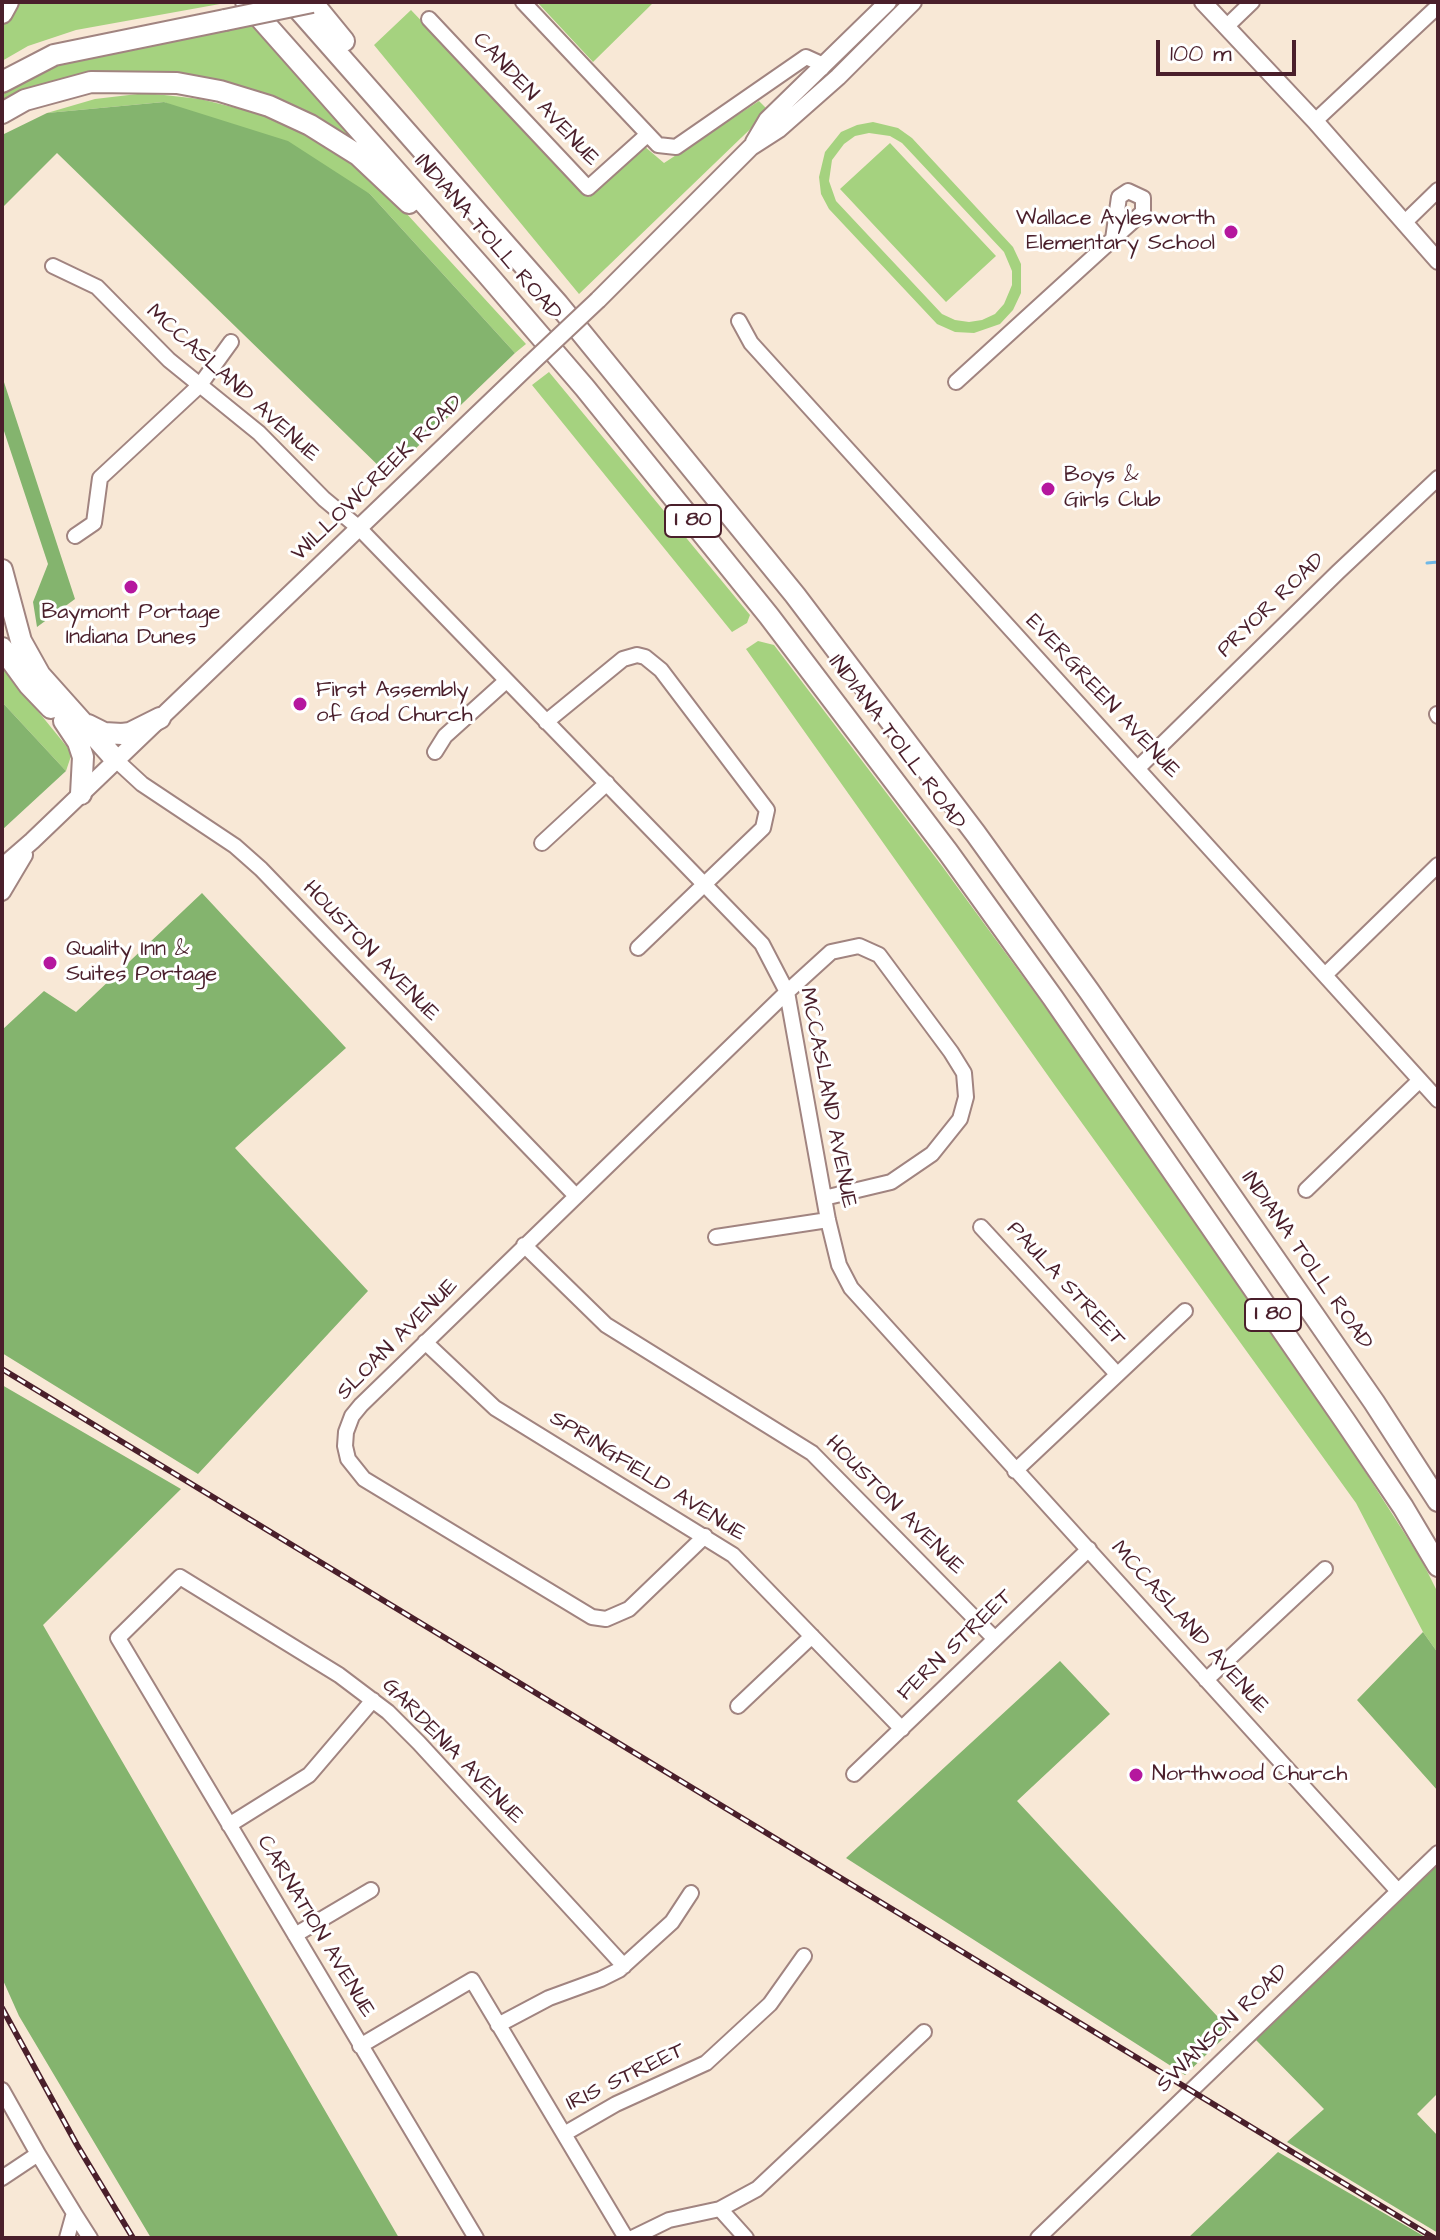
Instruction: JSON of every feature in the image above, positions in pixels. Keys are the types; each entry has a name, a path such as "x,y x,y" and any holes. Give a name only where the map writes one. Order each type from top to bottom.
{"highway":[{"path":"2,13 8,2"},
{"name":"INDIANA TOLL ROAD","path":"246,2 585,388 769,616 948,852 1185,1187 1403,1507 1438,1566"},
{"path":"2,82 54,55 221,16 266,2"},
{"name":"INDIANA TOLL ROAD","path":"292,2 478,211 692,466 795,595 976,834 1213,1169 1374,1402 1438,1501"},
{"path":"2,71 49,48 83,38 312,2 423,135 478,211"},
{"path":"2,113 25,100 55,91 91,82 124,81 177,83 220,91 269,106 310,125 358,155 450,245 487,274"},
{"path":"2,570 11,645"},
{"path":"2,605 11,645 40,675 69,718 83,757 81,794"},
{"path":"69,718 115,735 130,733 160,718"},
{"path":"69,718 116,760"}],"main road":[{"name":"WILLOWCREEK ROAD","path":"751,147 767,120 888,2"},
{"name":"WILLOWCREEK ROAD","path":"32,841 598,300 751,147 779,129 826,88 913,2"},
{"path":"1203,2 1315,121 1438,261"},
{"path":"2,855 32,841"},
{"path":"2,867 32,841"},
{"path":"2,892 32,841"}],"street":[{"path":"523,2 658,145 676,147 806,57 822,68"},
{"path":"1226,27 1252,2"},
{"path":"1315,121 1438,6"},
{"name":"CANDEN AVENUE","path":"429,19 588,188 647,135"},
{"path":"1404,223 1438,190"},
{"path":"956,382 1113,239"},
{"name":"MCCASLAND AVENUE","path":"53,266 97,287 169,360 259,433 324,499 359,528 762,944 787,992 828,1220 839,1265 851,1288 1397,1890"},
{"name":"EVERGREEN AVENUE","path":"739,321 751,343 1438,1100"},
{"path":"75,536 94,523 100,478 200,385 231,342"},
{"name":"PRYOR ROAD","path":"1138,768 1438,478"},
{"path":"546,722 623,659 637,655 653,662 767,810 763,828 638,948"},
{"path":"435,752 445,736 506,681"},
{"name":"HOUSTON AVENUE","path":"116,760 142,784 235,846 261,869 575,1195"},
{"path":"542,843 607,783"},
{"path":"1326,974 1438,865"},
{"name":"SLOAN AVENUE","path":"705,1536 629,1609 606,1619 592,1617 364,1479 348,1459 346,1432 352,1416 425,1342 787,992 831,952 859,946 873,951 884,962 964,1073 966,1097 960,1119 932,1154 891,1182 824,1198"},
{"path":"1306,1190 1420,1080"},
{"path":"716,1237 828,1220"},
{"name":"PAULA STREET","path":"981,1227 1117,1374"},
{"name":"HOUSTON AVENUE","path":"524,1245 606,1325 812,1453 995,1639"},
{"path":"1015,1471 1185,1311"},
{"name":"SPRINGFIELD AVENUE","path":"425,1342 495,1408 733,1555 902,1729"},
{"name":"FERN STREET","path":"854,1774 1089,1549"},
{"path":"1206,1680 1325,1569"},
{"name":"CARNATION AVENUE","path":"180,1577 118,1638 476,2238"},
{"name":"GARDENIA AVENUE","path":"180,1577 339,1675 373,1700 419,1743 624,1966"},
{"path":"738,1706 812,1636"},
{"path":"229,1825 309,1775 373,1700"},
{"name":"SWANSON ROAD","path":"1038,2238 1438,1853"},
{"path":"295,1935 371,1890"},
{"path":"498,2025 539,2003 601,1979 624,1966 675,1919 691,1893"},
{"name":"IRIS STREET","path":"564,2134 616,2104 706,2063 770,2004 804,1956"},
{"path":"360,2046 472,1980 626,2238"},
{"path":"632,2238 669,2220 720,2209 749,2194 771,2178 924,2032"},
{"path":"4,2099 90,2238"},
{"path":"2,2178 35,2149"},
{"path":"720,2209 746,2238"},
{"path":"67,2238 74,2213"}],"green space":[{"path":"16,2 231,2 76,30 28,46 2,61 2,27"},
{"path":"537,2 654,2 593,62"},
{"path":"411,10 589,197 644,146 664,163 759,101 769,111 579,294 374,45"},
{"path":"251,25 368,153 300,113 151,75 2,108 2,95 46,69 90,56"},
{"path":"146,93 200,99 269,116 327,146 384,189 526,344 515,353 370,194 164,102 47,113 95,99"},
{"path":"164,102 288,141 370,194 515,353 388,475 57,153 2,208 2,135 47,113"},
{"path":"873,122 898,128 912,138 1013,247 1021,264 1021,293 1013,310 1000,324 974,333 955,332 937,324 829,209 821,194 819,177 825,152 841,132","holes":["869,133 890,136 902,143 1004,252 1012,271 1012,285 1004,304 995,314 969,322 942,314 836,201 829,181 832,160 844,144 855,136"]},
{"path":"890,143 996,256 946,302 840,189"},
{"path":"549,372 750,615 747,623 732,632 532,385"},
{"path":"2,376 75,599 37,627 33,602 48,564 2,425"},
{"path":"758,641 774,645 942,866 1078,1052 1343,1437 1421,1559 1438,1593 1438,1653 1423,1632 1356,1503 746,649"},
{"path":"2,667 72,753 66,771 2,702"},
{"path":"2,702 66,771 2,830"},
{"path":"202,893 346,1048 235,1148 368,1291 198,1474 2,1353 2,1030 44,991 76,1012"},
{"path":"2,1385 181,1489 43,1625 399,2238 151,2238 19,2016 2,1978"},
{"path":"1423,1632 1438,1653 1438,1791 1357,1700"},
{"path":"1060,1661 1110,1714 1017,1801 1231,2031 1185,2075 846,1858"},
{"path":"1438,1863 1438,2093 1417,2114 1438,2136 1438,2233 1287,2142 1324,2109 1256,2040"},
{"path":"1278,2152 1427,2238 1188,2238"}],"waterway":[{"path":"1427,563 1438,562"}],"railway":[{"path":"2,1369 1434,2238"},
{"path":"2,2008 77,2145 133,2238"}],"place":[{"name":"Wallace Aylesworth Elementary School","path":"1231,232"},
{"name":"Boys & Girls Club","path":"1048,489"},
{"name":"Baymont Portage Indiana Dunes","path":"131,587"},
{"name":"First Assembly of God Church","path":"300,704"},
{"name":"Quality Inn & Suites Portage","path":"50,963"},
{"name":"Northwood Church","path":"1136,1775"}]}
